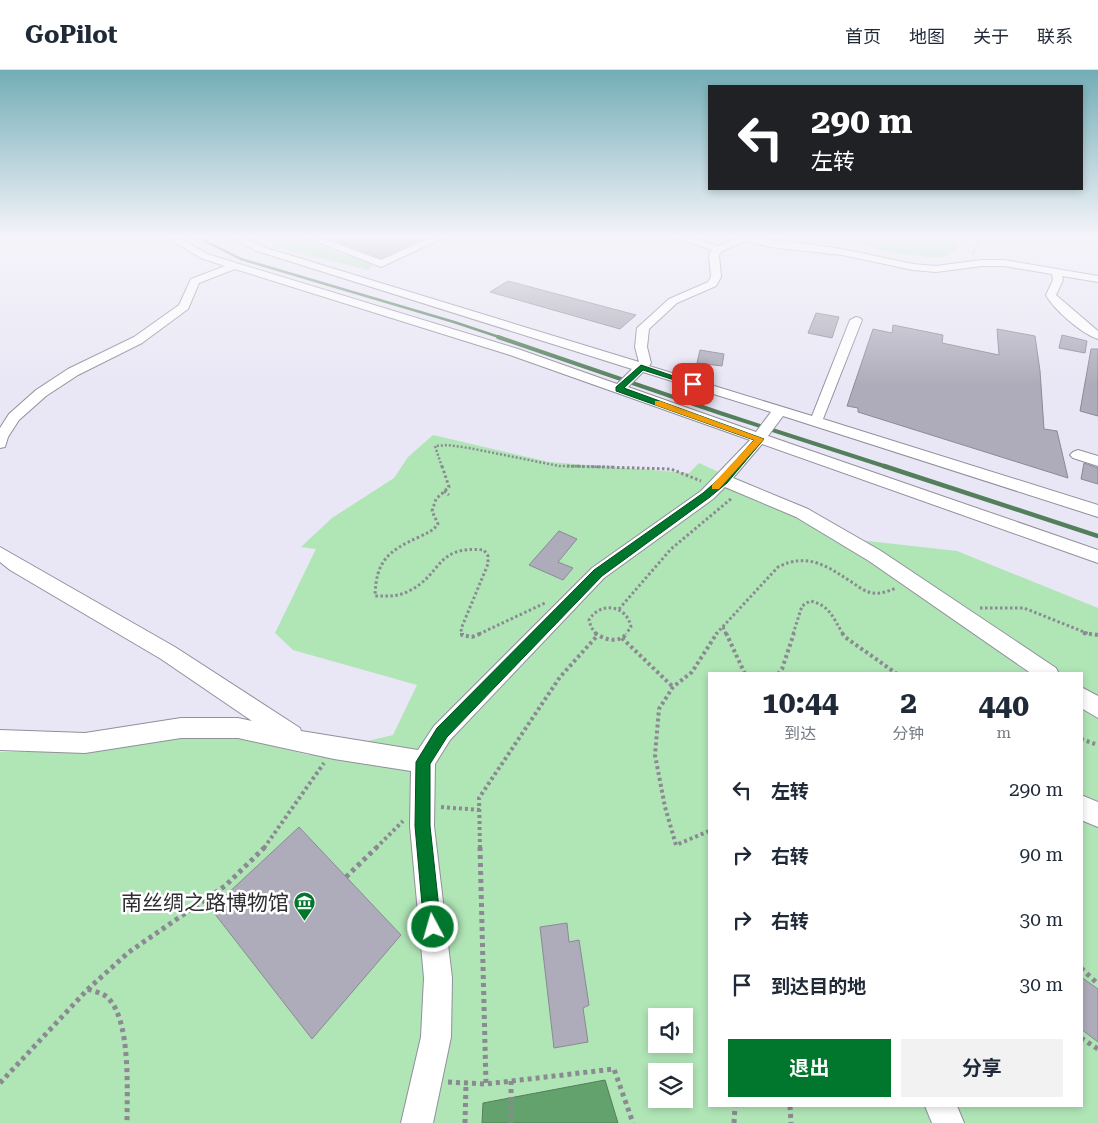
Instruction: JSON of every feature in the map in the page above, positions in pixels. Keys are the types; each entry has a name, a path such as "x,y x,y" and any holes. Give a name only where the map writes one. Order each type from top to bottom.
{"street":[{"path":"0,444 1,437 14,417 41,393 73,372 138,340 184,307 193,286"},
{"path":"300,286 505,349 1098,557"},
{"path":"383,286 819,416 1098,502"},
{"path":"390,286 1069,500 1098,511"},
{"path":"643,365 641,347 643,328 673,301 708,286"},
{"path":"1055,286 1051,296 1054,300 1083,326 1098,335"},
{"path":"819,416 856,320"},
{"path":"619,389 643,365"},
{"path":"417,1123 436,1037 438,978 422,826 423,762 442,733 598,573 720,483 760,439 780,410"},
{"path":"1078,455 1098,461"},
{"path":"720,483 745,489 802,513 875,556 1046,672"},
{"path":"0,553 16,565 168,653 302,742"},
{"path":"1083,697 1098,708"},
{"path":"0,740 84,743 181,728 238,728 334,748 423,762"},
{"path":"1083,808 1098,815"},
{"path":"941,1107 948,1123"}],"path":[{"path":"553,599 472,637 462,635 461,629 488,564 488,556 484,550 475,548 461,548 448,555 422,584 409,592 387,598 375,596 374,582 377,569 383,557 434,530 438,524 432,511 436,499 449,487 435,446 448,445 559,466 672,469 720,483"},
{"path":"619,609 671,549 745,489"},
{"path":"444,491 449,495"},
{"path":"708,831 676,845 665,806 655,755 659,709 673,687 692,672 713,637 778,567 788,561 800,559 814,561 833,570 867,592 880,594 913,583"},
{"path":"780,672 802,606 810,601 816,601 827,608 845,637 894,672"},
{"path":"605,607 619,609 631,621 629,632 622,638 606,640 597,636 590,628 589,622 593,612 605,607"},
{"path":"958,612 972,608 1024,608 1084,633 1098,635"},
{"path":"723,627 744,672"},
{"path":"486,1084 480,798 521,733 560,677 597,636"},
{"path":"622,638 673,687"},
{"path":"1083,741 1098,745"},
{"path":"0,1083 88,989 129,952 225,886 258,855 273,838 334,748"},
{"path":"1083,970 1098,984"},
{"path":"88,989 108,998 121,1020 126,1073 127,1123"},
{"path":"1083,1039 1098,1049"},
{"path":"426,1082 486,1084 614,1069 633,1123"},
{"path":"510,1081 511,1123"},
{"path":"464,1123 466,1083"},
{"path":"734,1123 735,1107"},
{"path":"790,1107 791,1123"}],"shaded area":[{"path":"433,435 549,462 689,473 699,463 837,526 859,540 957,551 1098,608 1098,1123 0,1123 0,752 88,752 154,738 221,732 308,755 393,735 417,685 293,650 275,633 316,549 301,547 332,518 394,478 408,457"},
{"path":"605,1080 618,1123 482,1123 483,1103"}],"building":[{"path":"500,286 527,286 636,315 620,329 490,292"},
{"path":"816,313 839,317 832,338 808,333"},
{"path":"893,325 943,335 942,343 999,355 997,329 1035,336 1040,371 1044,429 1057,431 1068,478 858,412 858,408 847,406 873,329 892,333"},
{"path":"1062,335 1087,341 1085,353 1059,348"},
{"path":"1091,349 1098,349 1098,416 1080,411"},
{"path":"700,350 724,354 722,366 697,363"},
{"path":"1084,463 1098,468 1098,484 1081,479"},
{"path":"559,531 577,539 558,562 573,568 563,580 529,565"},
{"name":"南丝绸之路博物馆","path":"299,827 401,935 312,1039 211,909"},
{"path":"567,923 569,942 579,940 589,1005 583,1008 588,1042 554,1048 540,927"},
{"path":"1083,978 1098,989 1098,1042 1083,1031"}],"waterway":[{"path":"333,286 502,338"},
{"path":"498,337 720,413 887,467"},
{"path":"884,466 1098,536"}],"slow traffic":[{"path":"657,403 760,439 716,487"}],"place":[{"name":"南丝绸之路博物馆","path":"305,922"}],"route":[{"path":"433,927 422,826 423,762 442,733 598,573 706,495 723,480 760,439 619,389 641,367 693,384"}]}
